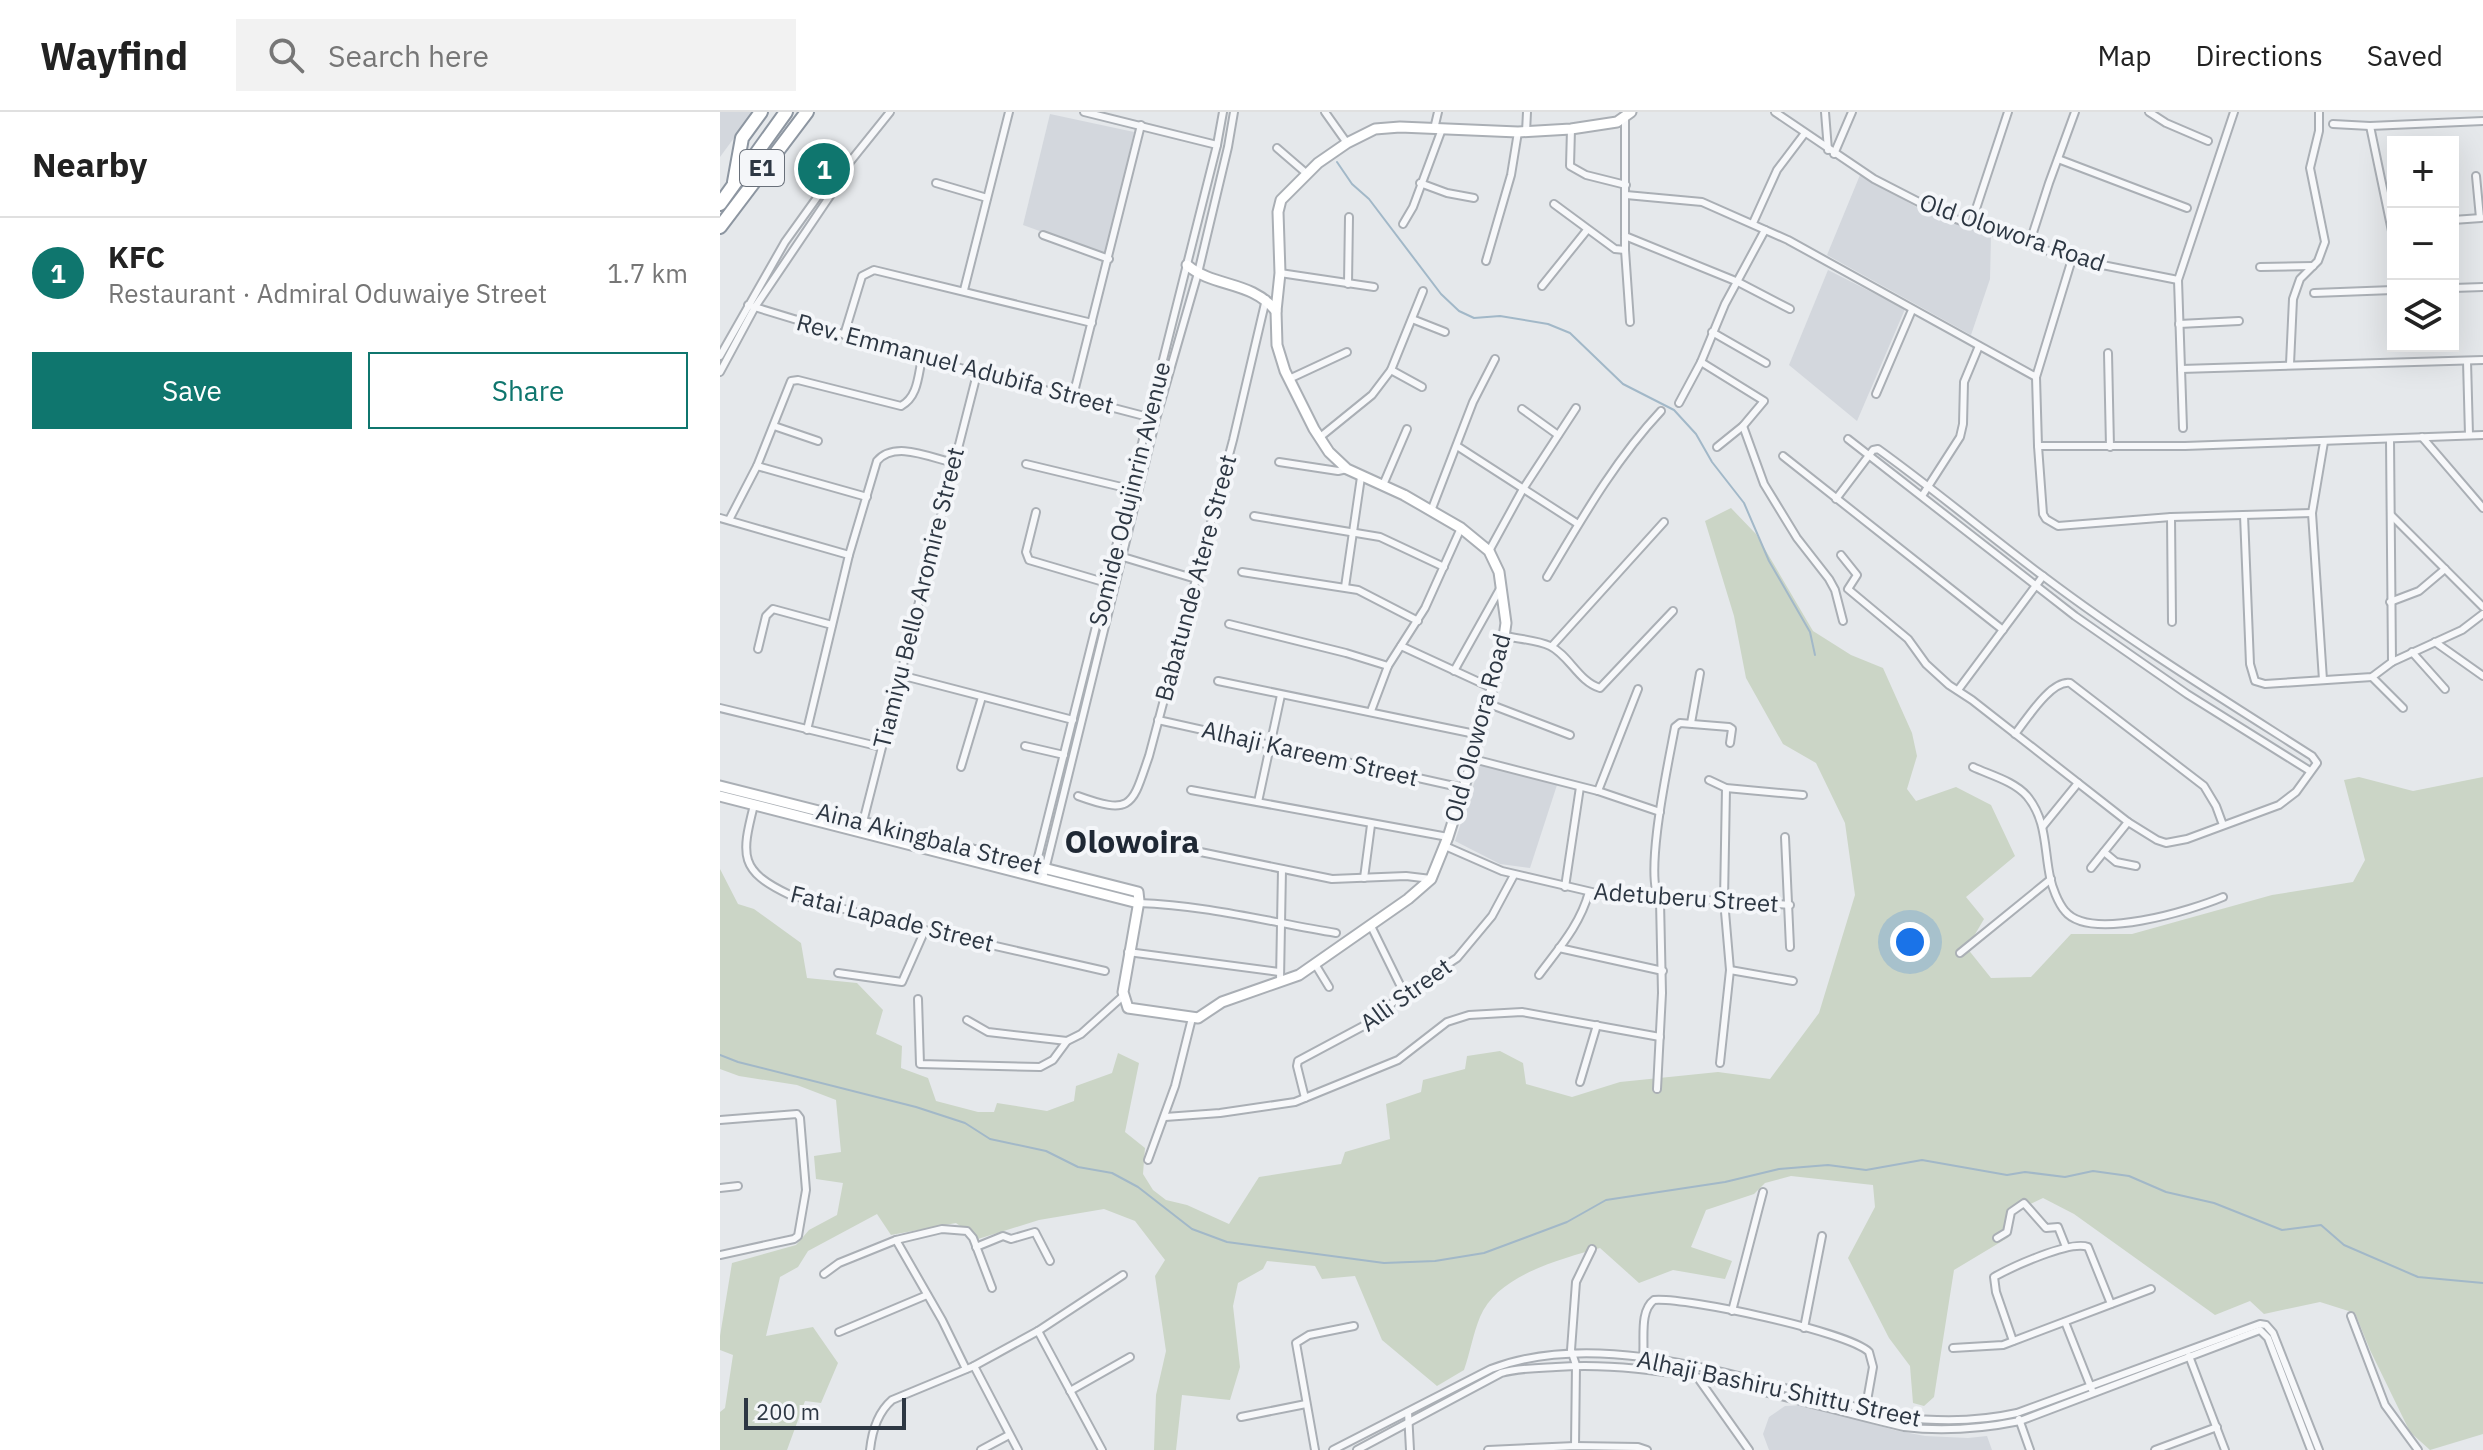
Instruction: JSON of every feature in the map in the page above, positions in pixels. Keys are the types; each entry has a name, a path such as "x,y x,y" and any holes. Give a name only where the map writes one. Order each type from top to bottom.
{"highway":[{"path":"732,189 742,138 761,112"},
{"name":"E1","path":"720,204 786,112"},
{"name":"E1","path":"720,227 807,112"}],"street":[{"path":"720,356 751,306 834,190 837,178 890,112"},
{"path":"964,290 1009,112"},
{"path":"1084,112 1217,145"},
{"name":"Somide Odujinrin Avenue","path":"1040,872 1064,755 1130,489 1152,418 1223,112"},
{"path":"1040,872 1123,557 1152,418 1198,273 1234,112"},
{"path":"1325,112 1347,143"},
{"path":"1403,224 1413,207 1438,129 1438,112"},
{"path":"1486,261 1527,112"},
{"name":"Old Olowora Road","path":"1775,112 1831,152 1919,204 2072,259 2178,280"},
{"path":"1825,112 1831,152"},
{"path":"1831,152 1852,112"},
{"path":"1971,224 2008,112"},
{"path":"2029,245 2075,112"},
{"path":"2149,112 2208,141"},
{"path":"2183,428 2178,280 2234,112"},
{"path":"2290,364 2293,299 2300,279 2313,266 2325,242 2310,168 2319,131 2319,112"},
{"path":"2333,124 2370,126 2481,121 2479,112"},
{"path":"1576,408 1523,489 1489,551 1461,528 1347,469 1319,438 1279,356 1276,311 1280,273 1278,206 1306,173 1347,143 1385,127 1522,132 1606,125 1628,115 1625,250 1630,322"},
{"path":"1221,124 1232,125"},
{"path":"1073,396 1141,125"},
{"path":"2370,126 2388,208"},
{"path":"1571,129 1570,166 1586,175 1626,185"},
{"path":"1753,223 1777,170 1805,133"},
{"path":"1277,148 1306,173"},
{"path":"2058,159 2187,208"},
{"path":"2459,220 2481,218 2476,176"},
{"path":"936,183 987,198"},
{"path":"1420,183 1447,193 1474,198"},
{"path":"1626,195 1702,202 1753,223 2036,377"},
{"path":"1554,204 1615,249 1625,250"},
{"path":"1348,284 1349,217"},
{"path":"1542,286 1587,230"},
{"path":"1679,403 1765,230"},
{"path":"1043,235 1109,259"},
{"path":"1625,236 1738,282 1790,309"},
{"path":"2072,259 2036,377 2043,514 2058,526 2171,517 2312,513"},
{"path":"1187,265 1198,273 1251,290 1266,299 1276,311"},
{"path":"2260,267 2313,266"},
{"path":"844,335 862,276 869,270 964,290 1092,323"},
{"path":"1280,273 1374,287"},
{"path":"2459,288 2483,287"},
{"path":"2314,293 2387,290"},
{"path":"1319,438 1372,395 1391,370 1423,291"},
{"name":"Babatunde Atere Street","path":"1078,796 1108,806 1120,806 1130,802 1135,795 1149,756 1196,579 1266,299"},
{"path":"720,372 751,306"},
{"name":"Rev. Emmanuel Adubifa Street","path":"751,306 977,374 1152,418"},
{"path":"1876,394 1912,310"},
{"path":"1412,319 1445,332"},
{"path":"2179,324 2239,321"},
{"path":"1712,332 1766,363"},
{"path":"1922,496 1960,437 1964,382 1979,346"},
{"path":"1289,379 1347,352"},
{"path":"2108,353 2110,447"},
{"path":"729,520 757,466 788,385 795,379 901,406 914,395 922,358"},
{"path":"1431,511 1473,402 1495,359"},
{"path":"2181,369 2483,360"},
{"path":"2467,361 2469,435"},
{"path":"1701,362 1764,401 1743,426 1717,447"},
{"path":"1391,370 1422,387"},
{"name":"Tiamiyu Bello Aromire Street","path":"863,822 977,374"},
{"path":"1522,409 1558,435"},
{"path":"1547,577 1629,448 1661,411"},
{"path":"774,426 818,441"},
{"path":"1743,426 1764,484 1797,538 1829,579 1843,621"},
{"path":"1383,485 1407,429"},
{"path":"2038,446 2324,442 2483,435"},
{"path":"2422,437 2483,508"},
{"path":"1848,439 2036,585 2187,694 2310,771"},
{"path":"2390,439 2392,662"},
{"path":"2323,680 2312,513 2324,442"},
{"path":"1457,446 1578,524"},
{"path":"1836,499 1873,450 1878,449 1929,485 2043,576 2316,760 2315,767 2291,798 2187,839 2166,843 2128,822 1939,677 1908,639 1848,589 1857,575 1841,555"},
{"path":"807,730 849,555 877,461 889,451 904,451 954,463"},
{"path":"1783,456 2003,630"},
{"path":"1279,462 1338,471 1347,469"},
{"path":"1026,464 1130,489"},
{"path":"757,466 867,497"},
{"path":"1345,587 1361,477"},
{"path":"1036,512 1026,552 1029,560 1107,583"},
{"path":"2244,515 2252,677 2255,681 2265,684 2372,677 2392,662 2462,630 2483,614"},
{"path":"1254,516 1353,531 1388,540 1444,567"},
{"path":"2392,516 2483,607"},
{"path":"2171,517 2172,622"},
{"path":"720,518 849,555"},
{"path":"1552,646 1664,522"},
{"path":"1371,711 1388,666 1418,621 1461,528"},
{"name":"Old Olowora Road","path":"1192,1018 1203,1016 1222,1002 1280,976 1299,975 1371,926 1431,879 1473,759 1505,636 1502,587 1496,561 1489,551"},
{"path":"1123,557 1196,579"},
{"path":"2390,602 2419,591 2445,569"},
{"path":"1242,572 1345,587 1371,595 1418,621"},
{"path":"1958,690 2043,576"},
{"path":"1454,671 1502,587"},
{"path":"758,649 766,616 773,609 832,625"},
{"path":"1505,636 1552,646 1577,672 1600,688 1673,611"},
{"path":"1229,624 1388,666"},
{"path":"2435,642 2483,676"},
{"path":"1401,646 1493,688"},
{"path":"2412,652 2445,689"},
{"path":"1691,723 1700,673"},
{"path":"900,675 1073,720"},
{"path":"2372,677 2403,708"},
{"path":"1218,681 1480,735"},
{"path":"2187,694 2196,682"},
{"path":"2015,734 2054,686 2070,683 2204,786 2223,825"},
{"path":"1598,791 1638,689"},
{"path":"1258,802 1281,695"},
{"path":"961,767 982,697"},
{"path":"1489,704 1570,735"},
{"path":"720,708 881,747"},
{"name":"Alhaji Kareem Street","path":"1158,720 1463,788"},
{"path":"1657,1089 1663,971 1660,901 1655,885 1660,812 1676,725 1691,723 1729,727 1732,729 1730,743"},
{"path":"1025,746 1064,755"},
{"path":"1473,759 1598,791 1660,812"},
{"path":"1973,767 2018,788 2027,797 2043,826 2051,879 2064,910 2096,925 2144,920 2223,897"},
{"path":"1709,780 1726,788 1803,795"},
{"path":"2043,826 2078,783"},
{"name":"Aina Akingbala Street","path":"720,786 1138,898"},
{"path":"1565,887 1580,787"},
{"path":"1720,1063 1730,970 1724,900 1726,788"},
{"name":"Adetuberu Street","path":"1191,790 1446,842 1514,875 1589,892 1660,901 1724,900 1790,905"},
{"name":"Aina Akingbala Street","path":"720,796 1040,872"},
{"name":"Fatai Lapade Street","path":"754,805 744,853 751,868 770,886 790,895 925,930 1105,971"},
{"path":"2091,868 2128,822"},
{"path":"1364,878 1371,825"},
{"path":"1785,837 1790,947"},
{"path":"1176,847 1332,879 1406,876 1431,879"},
{"path":"2104,852 2116,862 2136,866"},
{"path":"1128,952 1280,976 1282,869"},
{"name":"Alli Street","path":"1305,1098 1298,1061 1352,1034 1404,993 1457,958 1501,902 1514,875"},
{"path":"1960,953 2051,879"},
{"path":"1539,975 1577,923 1589,892"},
{"path":"1148,1160 1165,1117 1192,1018 1128,1008 1122,997 1138,898 1336,933"},
{"path":"1371,926 1404,993"},
{"path":"838,973 902,982 925,930"},
{"path":"1559,948 1663,971"},
{"path":"1315,964 1329,987"},
{"path":"1730,970 1793,981"},
{"path":"918,999 918,1060 924,1066 1040,1067 1053,1060 1067,1041 1081,1034 1122,997"},
{"path":"1165,1117 1262,1108 1305,1098 1398,1060 1447,1022 1469,1015 1522,1012 1660,1037"},
{"path":"967,1020 988,1032 1067,1041"},
{"path":"1580,1082 1597,1025"},
{"path":"720,1120 797,1114 800,1118 806,1190 798,1236 720,1255"},
{"path":"720,1188 738,1186"},
{"path":"1732,1311 1763,1192"},
{"path":"1997,1238 2007,1232 2011,1212 2024,1203 2046,1228 2058,1227 2066,1247"},
{"path":"824,1274 839,1263 896,1240 959,1228 967,1231 976,1247 992,1288"},
{"path":"976,1247 1003,1236 1011,1239 1035,1232 1050,1261"},
{"path":"1804,1328 1822,1236"},
{"path":"896,1240 966,1369"},
{"path":"2013,1341 1994,1277 2066,1247 2079,1244 2088,1247 2111,1304"},
{"path":"1575,1446 1576,1365 1572,1353 1576,1282 1592,1249"},
{"path":"870,1450 877,1419 892,1400 974,1366 1038,1331 1123,1275"},
{"path":"1953,1348 1995,1346 2013,1341 2151,1289"},
{"path":"839,1332 927,1295"},
{"path":"1643,1357 1645,1313 1650,1302 1661,1300 1732,1311 1804,1328 1848,1341 1869,1352 1873,1367 1865,1414"},
{"path":"2351,1316 2385,1405 2418,1450"},
{"path":"2065,1322 2092,1390"},
{"path":"1315,1450 1296,1343 1309,1335 1354,1326"},
{"path":"2263,1329 2273,1333 2319,1450"},
{"path":"2263,1329 2311,1450"},
{"name":"Alhaji Bashiru Shittu Street","path":"1333,1450 1509,1362 1572,1353 1643,1357 1697,1367 1904,1427 1937,1431 1980,1429 2263,1329"},
{"path":"1038,1331 1102,1450"},
{"path":"2188,1354 2225,1450"},
{"path":"1070,1391 1130,1357"},
{"name":"Alhaji Bashiru Shittu Street","path":"1357,1450 1501,1373 1576,1365 1645,1369 1696,1377 1865,1414"},
{"path":"974,1366 1018,1450"},
{"path":"1697,1367 1696,1377 1749,1450"},
{"path":"1241,1417 1306,1404"},
{"path":"1408,1412 1410,1450"},
{"path":"2018,1417 2030,1450"},
{"path":"2155,1450 2217,1427"},
{"path":"981,1450 1009,1435"},
{"path":"1488,1450 1575,1446 1647,1450"}],"shaded area":[{"path":"720,112 753,112 720,157"},
{"path":"1050,114 1134,132 1106,255 1023,225"},
{"path":"1860,175 1920,209 1991,236 1990,279 1971,335 1827,255"},
{"path":"1828,270 1905,309 1857,421 1789,365"},
{"path":"1480,765 1557,785 1530,868 1500,864 1455,841"},
{"path":"1804,1405 1925,1436 1987,1436 1992,1450 1769,1450 1763,1434 1769,1417 1785,1406"}],"green space":[{"path":"1731,508 1756,534 1813,631 1851,655 1883,668 1912,733 1917,756 1907,789 1916,801 1956,787 1991,805 2015,856 1966,897 1984,919 1967,948 1991,978 2031,977 2071,934 2132,934 2272,895 2353,882 2365,860 2344,780 2359,777 2413,791 2483,777 2483,1434 2430,1450 2410,1432 2355,1313 2320,1302 2264,1314 2250,1301 2215,1315 2074,1214 2043,1198 2008,1215 2009,1237 1954,1270 1934,1397 1924,1406 1913,1403 1910,1366 1889,1338 1848,1258 1875,1207 1873,1185 1791,1176 1765,1183 1754,1194 1706,1210 1691,1247 1732,1261 1725,1279 1673,1270 1639,1283 1600,1248 1549,1264 1515,1280 1488,1302 1480,1317 1464,1370 1437,1386 1382,1340 1355,1276 1322,1279 1315,1266 1267,1261 1263,1269 1238,1283 1233,1306 1240,1367 1230,1400 1182,1395 1176,1450 1154,1450 1156,1395 1166,1351 1155,1276 1165,1260 1135,1221 1104,1209 1039,1220 978,1239 956,1223 891,1235 877,1214 808,1251 798,1267 780,1277 766,1336 813,1327 838,1363 821,1403 805,1401 787,1450 720,1450 720,1412 725,1408 733,1355 720,1350 720,1336 732,1263 796,1245 809,1230 837,1215 843,1183 816,1179 814,1156 841,1152 836,1100 797,1085 739,1076 720,1069 720,869 738,904 754,909 801,943 807,978 857,983 883,1010 876,1034 902,1046 901,1068 928,1078 936,1101 978,1112 994,1112 997,1103 1047,1111 1074,1101 1076,1086 1112,1073 1118,1053 1139,1063 1125,1132 1145,1148 1143,1174 1153,1190 1166,1200 1187,1205 1229,1224 1259,1177 1341,1164 1345,1152 1390,1139 1386,1104 1421,1092 1423,1080 1465,1069 1467,1056 1500,1051 1523,1063 1526,1084 1572,1097 1620,1082 1718,1072 1770,1079 1819,1013 1855,895 1845,823 1816,763 1783,744 1746,678 1734,616 1705,521"}],"waterway":[{"path":"1337,162 1441,294 1459,311 1474,318 1500,316 1548,324 1570,333 1623,384 1674,410 1696,434 1712,462 1744,503 1769,561 1810,632 1815,655"},
{"path":"720,1055 916,1107 965,1123 990,1139 1046,1151 1078,1167 1112,1173 1138,1187 1192,1229 1227,1242 1384,1263 1435,1261 1484,1253 1567,1222 1606,1200 1725,1182 1779,1169 1828,1165 1866,1170 1922,1160 2007,1175 2025,1172 2065,1177 2093,1171 2129,1176 2166,1192 2214,1203 2282,1230 2321,1225 2344,1245 2418,1277 2483,1283"}],"place":[{"name":"KFC","path":"824,169"}],"district":[{"name":"Olowoira","path":"1132,842"}]}
